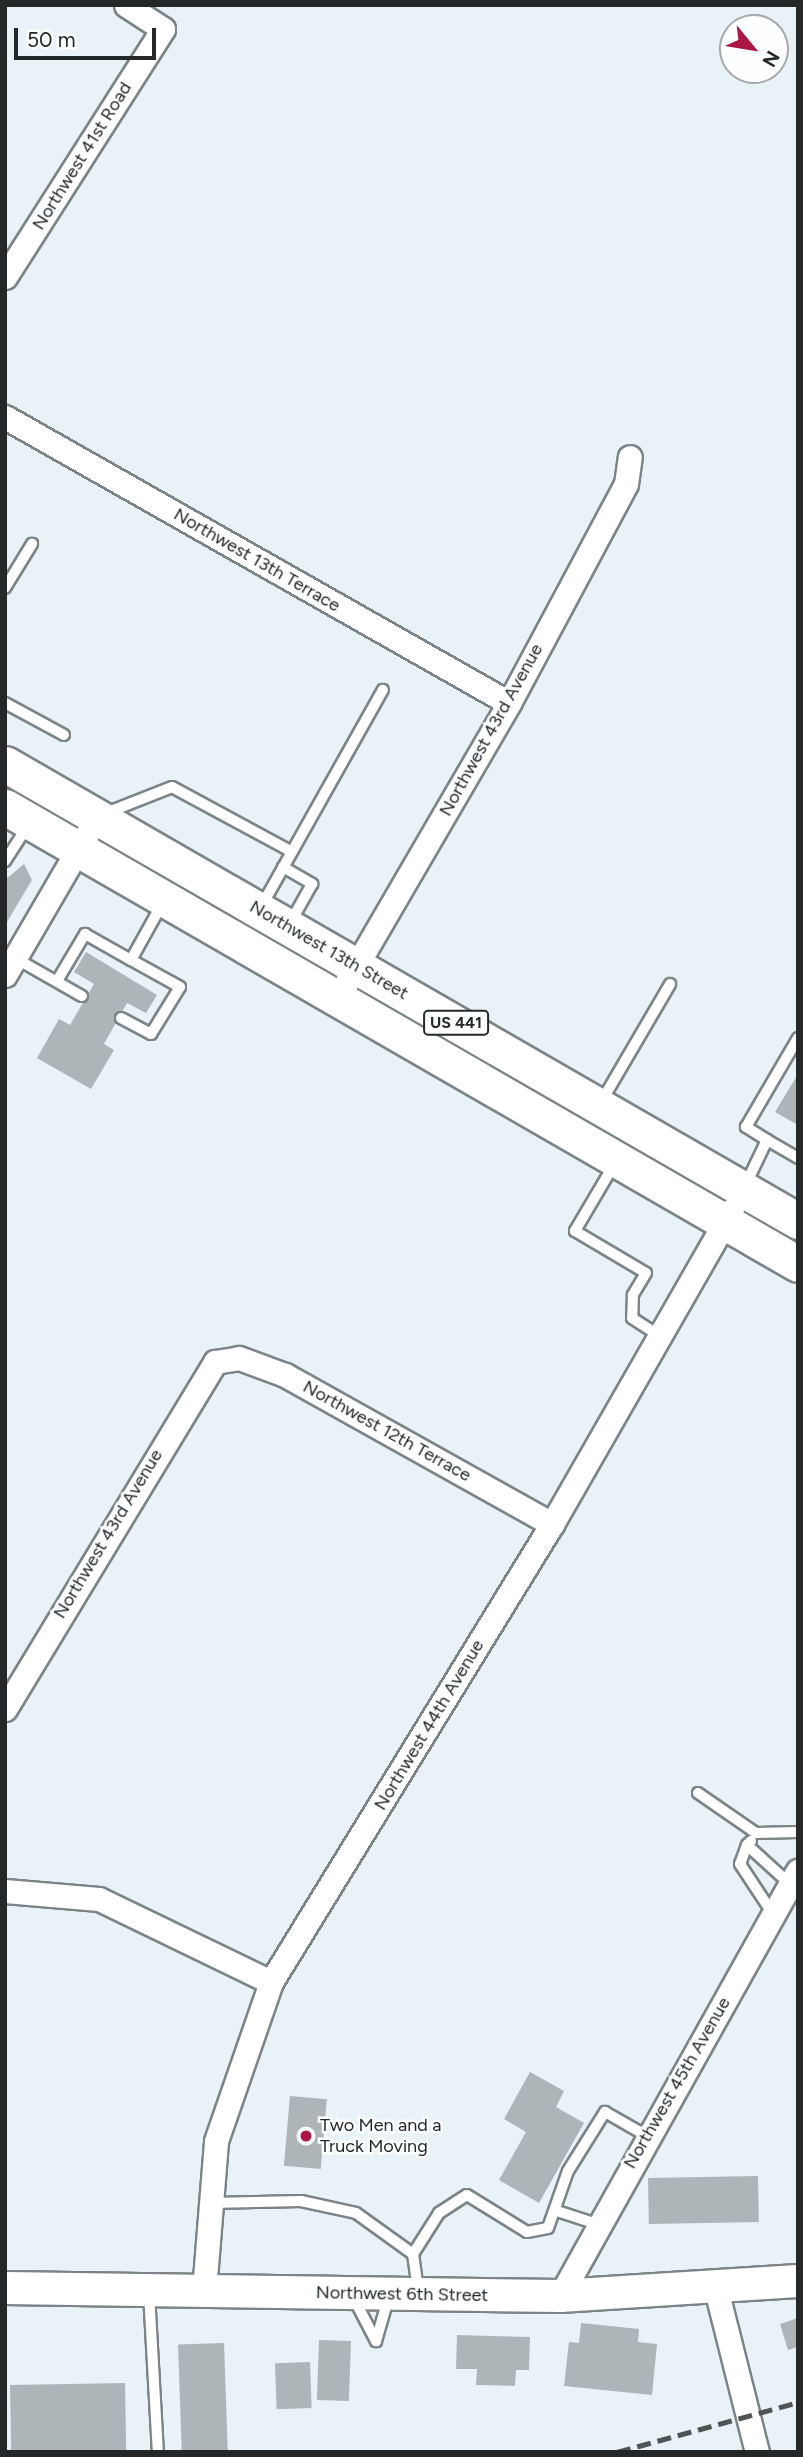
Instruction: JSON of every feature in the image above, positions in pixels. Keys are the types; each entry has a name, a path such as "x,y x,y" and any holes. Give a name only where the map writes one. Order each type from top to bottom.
{"main road":[{"name":"Northwest 13th Street","path":"5,764 798,1222"},
{"name":"Northwest 13th Street","path":"18,814 798,1264"},
{"name":"Northwest 6th Street","path":"5,2288 560,2296 716,2289 798,2281"}],"street":[{"name":"Northwest 41st Road","path":"5,278 163,29 126,5"},
{"name":"Northwest 13th Terrace","path":"5,417 509,704"},
{"name":"Northwest 43rd Avenue","path":"338,997 509,704 626,484 629,457"},
{"path":"10,967 97,817"},
{"name":"Northwest 44th Avenue","path":"204,2291 208,2203 216,2141 271,1982 552,1524 743,1190"},
{"name":"Northwest 12th Terrace","path":"215,1362 239,1358 285,1375 552,1524"},
{"name":"Northwest 43rd Avenue","path":"5,1709 215,1362"},
{"name":"Northwest 45th Avenue","path":"560,2296 597,2224 794,1878"},
{"path":"5,1891 99,1899 271,1982"},
{"path":"716,2289 757,2452"}],"lane":[{"path":"5,588 32,544"},
{"path":"274,918 283,867 383,690"},
{"path":"5,703 64,735"},
{"path":"97,817 172,787 292,852"},
{"path":"5,862 18,814"},
{"path":"274,918 312,884 283,867"},
{"path":"131,960 165,899"},
{"path":"57,981 85,934 180,987 151,1034 121,1018"},
{"path":"10,967 57,981 82,996"},
{"path":"599,1106 670,984"},
{"path":"798,1038 746,1127 798,1158"},
{"path":"743,1190 767,1140"},
{"path":"617,1159 575,1231 646,1273 633,1295 632,1318 660,1336"},
{"path":"698,1793 757,1833 798,1832"},
{"path":"757,1833 747,1845 740,1864 774,1913"},
{"path":"747,1845 794,1878"},
{"path":"351,2293 376,2341 404,2294 413,2255 439,2213 467,2195 527,2232 548,2228 557,2211 568,2171 606,2112 647,2136"},
{"path":"208,2203 301,2201 356,2213 413,2255"},
{"path":"557,2211 597,2224"},
{"path":"149,2290 158,2452"}],"building":[{"path":"24,864 32,880 7,922 5,880"},
{"path":"86,952 157,995 146,1013 127,1003 104,1044 114,1050 91,1089 37,1058 59,1019 70,1025 94,984 74,972"},
{"path":"798,1074 798,1125 775,1112"},
{"path":"530,2072 564,2091 556,2107 584,2123 539,2203 499,2180 526,2132 504,2119"},
{"path":"290,2096 327,2099 321,2169 284,2166"},
{"path":"758,2176 759,2222 649,2224 648,2178"},
{"path":"798,2318 798,2347 788,2350 780,2324"},
{"path":"581,2323 639,2329 638,2342 657,2344 652,2395 564,2386 569,2342 579,2343"},
{"path":"457,2335 530,2337 529,2370 516,2370 515,2386 476,2385 477,2369 456,2369"},
{"path":"319,2340 351,2341 349,2401 317,2400"},
{"path":"224,2343 228,2452 182,2452 178,2345"},
{"path":"310,2362 312,2408 277,2409 275,2363"},
{"path":"125,2383 126,2452 11,2452 10,2385"}],"railway":[{"path":"617,2452 798,2402"}],"place":[{"name":"Two Men and a Truck Moving","path":"306,2136"}]}
